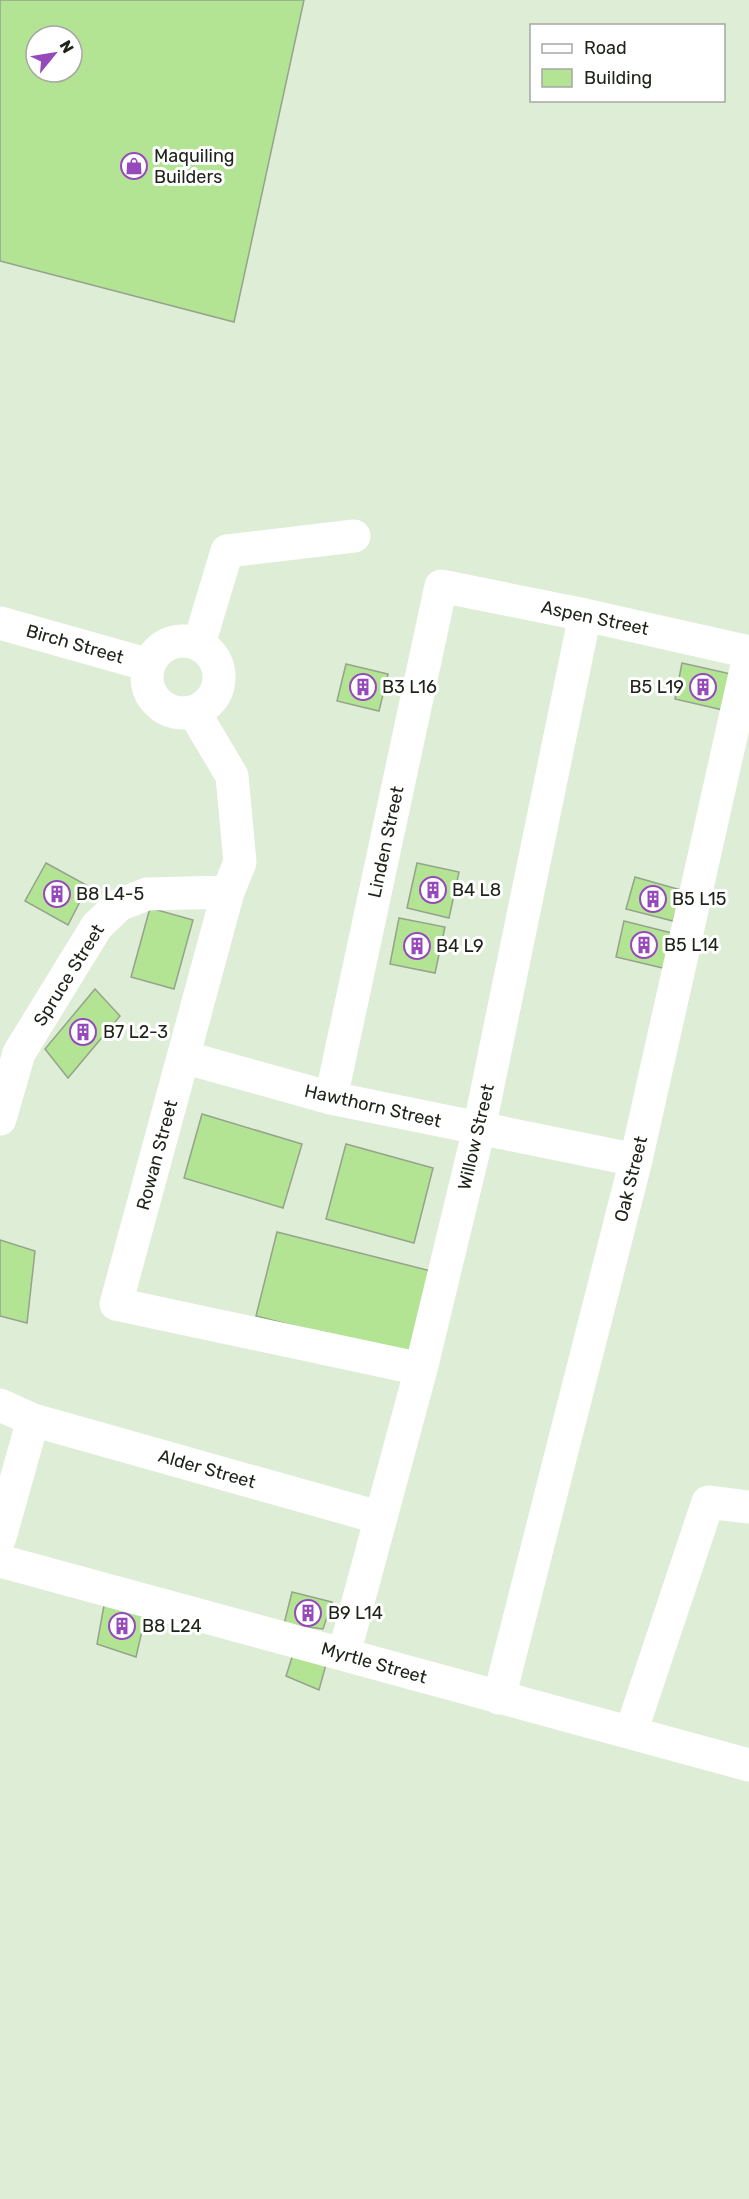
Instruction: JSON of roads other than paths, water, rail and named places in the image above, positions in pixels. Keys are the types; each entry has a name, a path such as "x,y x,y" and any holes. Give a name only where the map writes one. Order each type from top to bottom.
{"street":[{"path":"199,644 226,551 354,536"},
{"name":"Aspen Street","path":"441,586 585,615 749,654"},
{"name":"Linden Street","path":"331,1098 441,586"},
{"name":"Willow Street","path":"344,1654 421,1369 479,1129 585,615"},
{"name":"Birch Street","path":"0,623 149,665"},
{"path":"187,641 199,644 210,653 218,665 219,680 215,694 207,705 194,712 181,713 168,710 157,702 148,684 149,665 164,646 187,641"},
{"name":"Oak Street","path":"499,1698 636,1160 749,654"},
{"name":"Rowan Street","path":"194,712 232,776 240,862 228,892 117,1304 421,1369"},
{"name":"Spruce Street","path":"0,1119 20,1053 97,926 119,904 147,894 228,892"},
{"name":"Hawthorn Street","path":"183,1057 331,1098 636,1160"},
{"path":"0,1405 33,1420 0,1537"},
{"name":"Alder Street","path":"33,1420 381,1518"},
{"path":"631,1732 708,1502 749,1507"},
{"name":"Myrtle Street","path":"0,1561 749,1764"}],"place":[{"name":"Maquiling Builders","path":"134,166"},
{"name":"B3 L16","path":"363,687"},
{"name":"B5 L19","path":"703,687"},
{"name":"B4 L8","path":"433,890"},
{"name":"B8 L4-5","path":"57,894"},
{"name":"B5 L15","path":"653,899"},
{"name":"B5 L14","path":"644,945"},
{"name":"B4 L9","path":"417,946"},
{"name":"B7 L2-3","path":"83,1032"},
{"name":"B9 L14","path":"308,1613"},
{"name":"B8 L24","path":"122,1626"}]}
